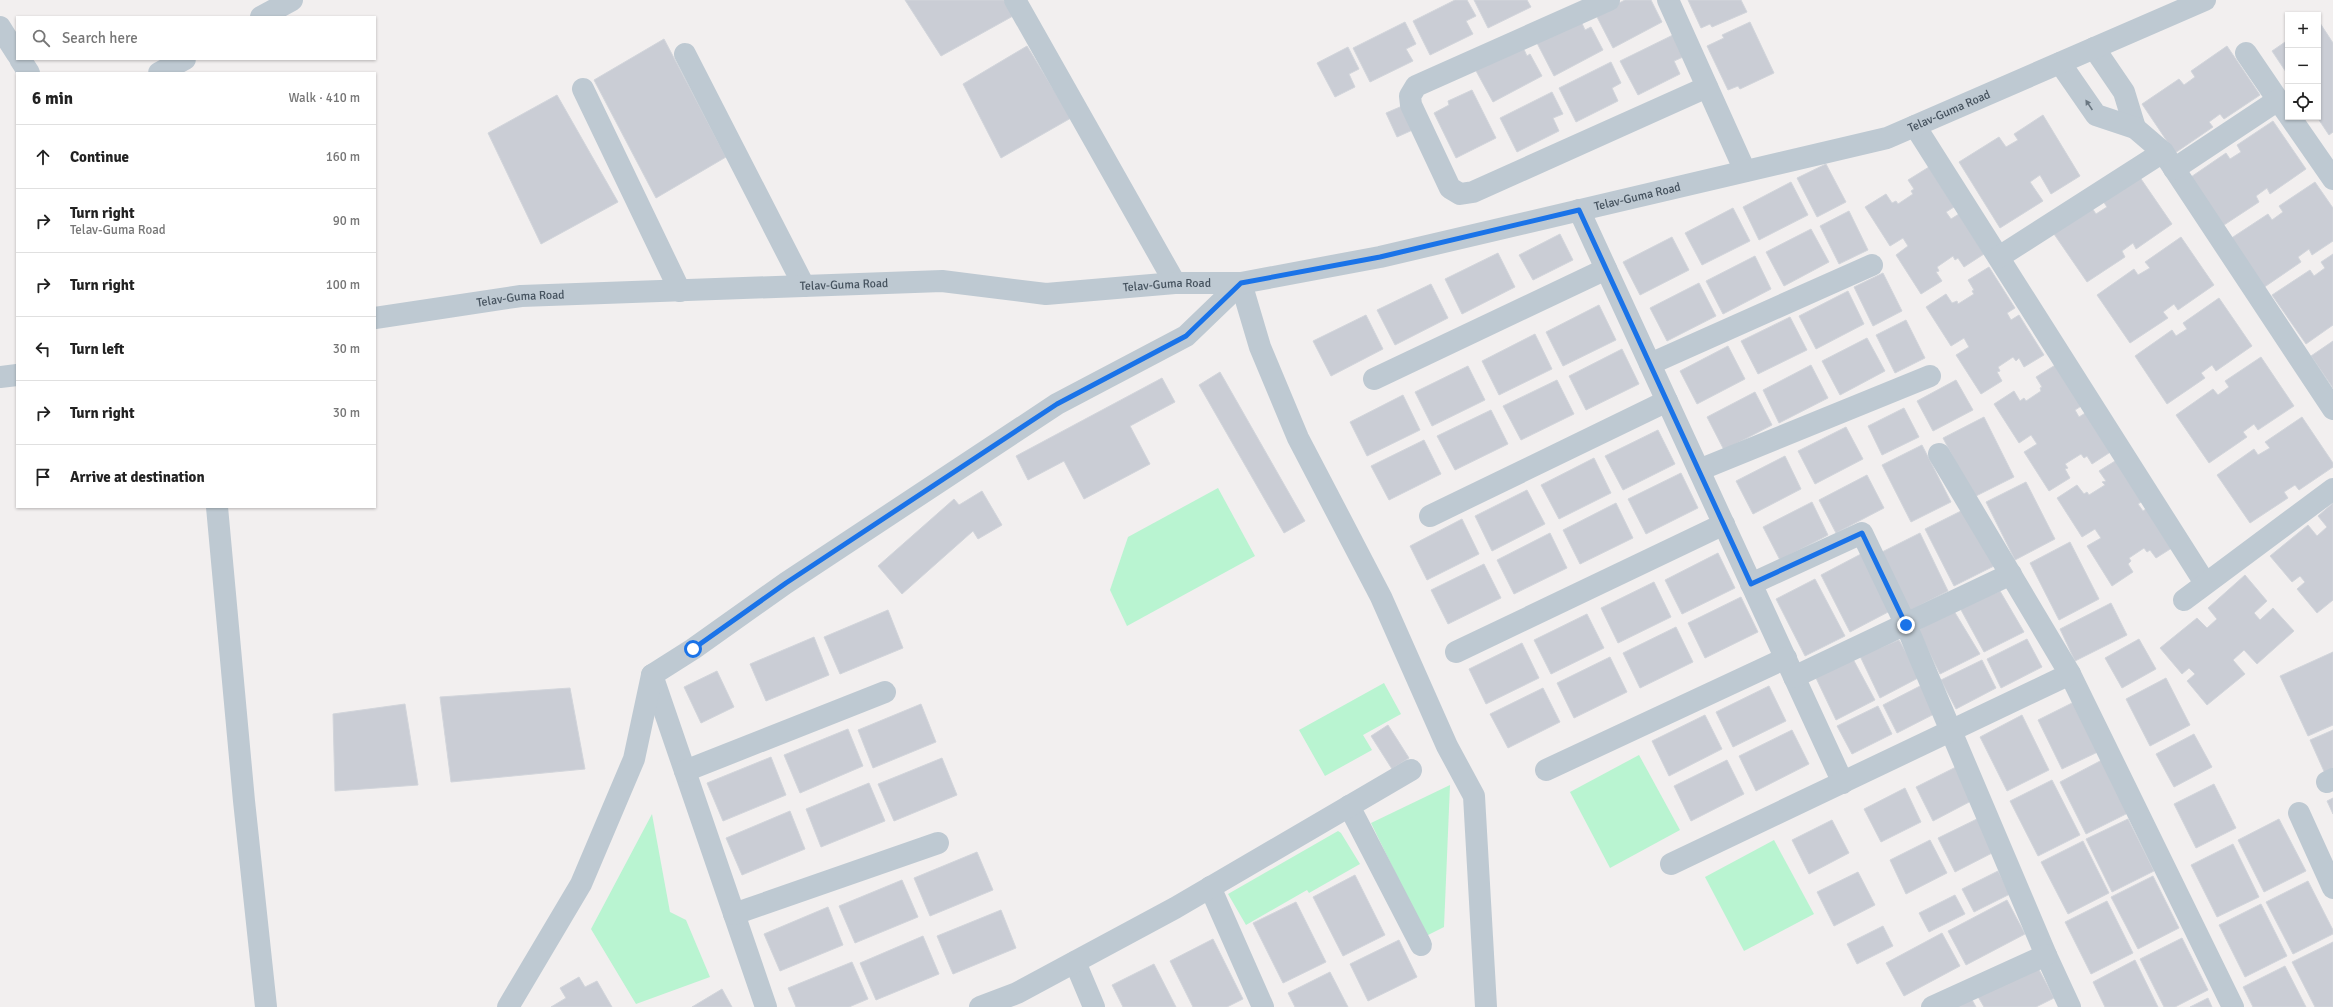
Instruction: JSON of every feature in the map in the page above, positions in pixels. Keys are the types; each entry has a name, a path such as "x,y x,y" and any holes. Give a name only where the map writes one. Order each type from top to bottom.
{"street":[{"path":"263,16 292,0"},
{"path":"1015,0 1175,283"},
{"path":"1609,0 1416,86 1410,96 1411,104 1450,188 1460,194 1473,192 1707,87"},
{"path":"1668,0 1745,171"},
{"name":"Telav-Guma Road","path":"376,318 521,296 942,281 1046,294 1175,283 1241,283 1380,257 1887,138 2205,0"},
{"path":"0,27 16,52"},
{"path":"2094,48 2124,92 2135,128"},
{"path":"1999,257 2169,160 2285,110 2246,53"},
{"path":"685,54 804,286"},
{"path":"21,60 28,72"},
{"path":"161,72 183,60"},
{"path":"2060,63 2096,115 2135,128 2169,160 2333,409"},
{"path":"583,89 680,290"},
{"path":"2292,120 2333,179"},
{"path":"1915,126 2205,583"},
{"path":"1579,210 1844,783"},
{"path":"1650,364 1872,265"},
{"path":"1374,379 1606,269"},
{"path":"508,1007 581,884 634,759 652,675 693,649 786,583 1057,404 1186,336 1241,283 1260,347 1298,438 1381,597 1447,746 1474,796 1486,1007"},
{"path":"0,377 16,374"},
{"path":"1699,470 1930,376"},
{"path":"1430,516 1667,400"},
{"path":"1939,454 2070,674 2233,1007"},
{"path":"2184,600 2333,489"},
{"path":"217,508 244,801 266,1007"},
{"path":"1456,652 1724,524"},
{"path":"1751,584 1862,533 1906,625 2046,955 2070,1007"},
{"path":"1546,770 1790,667 1906,625 2011,574"},
{"path":"1671,864 1844,783 2070,674"},
{"path":"652,675 766,1007"},
{"path":"685,771 885,692"},
{"path":"980,1007 1017,994 1210,887 1411,770"},
{"path":"1349,806 1421,945"},
{"path":"2299,813 2333,888"},
{"path":"734,914 938,843"},
{"path":"1210,887 1263,1007"},
{"path":"1932,1007 2046,955"},
{"path":"1075,962 1094,1007"}],"green space":[{"path":"1218,488 1255,556 1127,626 1110,590 1128,537"},
{"path":"1384,683 1401,714 1363,735 1372,750 1325,776 1299,730"},
{"path":"1639,755 1680,830 1610,868 1570,792"},
{"path":"1450,785 1444,927 1426,936 1371,823"},
{"path":"652,814 670,912 686,920 710,977 636,1004 591,929"},
{"path":"1338,831 1341,833 1360,864 1309,893 1307,890 1246,925 1228,894"},
{"path":"1774,840 1814,914 1744,951 1705,877"}],"building":[{"path":"905,0 1004,0 1013,16 941,56"},
{"path":"1455,0 1467,0 1476,16 1466,21 1473,34 1430,55 1413,21"},
{"path":"1474,0 1527,0 1531,7 1488,28"},
{"path":"1625,0 1651,0 1662,22 1613,48 1596,15"},
{"path":"1688,0 1741,0 1747,12 1712,27 1710,24 1701,28"},
{"path":"1580,19 1585,30 1591,27 1603,50 1554,76 1537,43"},
{"path":"1405,22 1416,44 1406,49 1413,61 1370,82 1353,48"},
{"path":"1750,22 1774,73 1740,89 1738,86 1728,90 1707,46 1724,38 1722,35"},
{"path":"2321,25 2333,43 2333,132 2329,135 2319,120 2321,120"},
{"path":"1673,35 1683,57 1674,61 1680,74 1638,95 1620,61"},
{"path":"664,39 726,157 656,198 594,80"},
{"path":"2285,42 2285,70 2272,51"},
{"path":"1522,45 1527,56 1530,54 1542,76 1493,102 1475,69"},
{"path":"1027,46 1071,118 1001,158 963,84"},
{"path":"2227,46 2260,95 2224,119 2220,114 2209,122 2213,127 2175,153 2142,104 2179,79 2184,85 2195,77 2191,71"},
{"path":"1348,47 1359,69 1349,74 1355,87 1335,97 1317,63"},
{"path":"1611,62 1621,83 1612,88 1618,101 1576,122 1559,88"},
{"path":"1472,90 1496,138 1456,158 1434,113 1449,105 1448,101"},
{"path":"1552,92 1563,114 1553,118 1559,131 1517,152 1500,118"},
{"path":"557,95 618,202 541,244 488,133"},
{"path":"1407,104 1417,128 1397,137 1386,113"},
{"path":"2043,115 2080,176 2051,194 2040,175 2030,182 2043,201 2000,228 1959,162 1999,137 2006,147 2018,140 2014,134"},
{"path":"2273,121 2306,169 2270,194 2267,188 2256,196 2259,202 2221,227 2188,179 2226,153 2230,159 2241,152 2237,145"},
{"path":"1826,164 1846,202 1817,217 1797,178"},
{"path":"1929,167 1954,207 1946,212 1951,219 1959,214 1984,254 1964,267 1958,258 1955,260 1953,256 1937,267 1939,271 1936,272 1942,281 1921,294 1896,255 1908,246 1903,238 1890,246 1865,207 1886,194 1892,203 1896,201 1898,204 1913,194 1911,191 1914,189 1908,180"},
{"path":"2139,176 2172,224 2136,249 2133,243 2122,251 2125,257 2087,282 2054,234 2092,208 2096,214 2107,207 2103,201"},
{"path":"1791,182 1808,215 1759,240 1743,207"},
{"path":"2315,182 2333,208 2333,241 2312,255 2309,249 2298,257 2301,262 2263,288 2230,239 2268,214 2272,220 2283,212 2279,206"},
{"path":"1733,208 1750,241 1702,265 1685,233"},
{"path":"1849,211 1868,250 1839,264 1820,226"},
{"path":"1811,229 1829,262 1784,286 1766,252"},
{"path":"1560,234 1573,260 1533,280 1519,255"},
{"path":"1672,237 1689,270 1640,295 1623,262"},
{"path":"2181,237 2214,285 2178,310 2174,304 2163,312 2168,318 2130,343 2097,295 2134,269 2138,275 2150,268 2145,262"},
{"path":"1498,253 1515,287 1462,314 1445,279"},
{"path":"2333,254 2333,325 2306,344 2272,295 2310,270 2314,276 2325,268 2321,262"},
{"path":"1755,256 1771,289 1723,314 1706,281"},
{"path":"1989,267 2015,308 2007,313 2011,320 2019,315 2044,355 2024,367 2019,358 2016,361 2013,357 1998,367 2000,371 1997,372 2002,381 1981,394 1956,355 1969,347 1964,338 1951,346 1926,307 1946,294 1952,303 1957,301 1958,304 1974,294 1972,291 1974,290 1968,280"},
{"path":"1883,273 1902,311 1873,326 1854,287"},
{"path":"1699,283 1716,316 1667,341 1650,308"},
{"path":"1431,284 1448,318 1395,345 1377,310"},
{"path":"1848,291 1864,324 1816,349 1799,316"},
{"path":"2219,298 2252,346 2216,371 2212,365 2201,373 2205,378 2167,404 2135,356 2172,330 2176,336 2187,329 2183,323"},
{"path":"1599,305 1616,340 1563,366 1546,332"},
{"path":"1366,315 1383,349 1331,376 1313,341"},
{"path":"1790,317 1807,350 1758,374 1741,341"},
{"path":"1906,320 1925,358 1895,373 1876,335"},
{"path":"1535,334 1552,369 1499,395 1482,361"},
{"path":"1867,338 1885,371 1840,395 1822,361"},
{"path":"2333,341 2333,388 2311,356"},
{"path":"1728,346 1745,379 1697,404 1680,371"},
{"path":"1622,349 1639,384 1586,410 1569,376"},
{"path":"2261,357 2294,406 2258,430 2254,424 2243,432 2247,437 2209,463 2176,415 2213,389 2218,395 2229,387 2225,381"},
{"path":"2057,364 2083,405 2075,410 2079,417 2087,412 2112,451 2092,464 2087,456 2084,458 2081,454 2065,464 2068,468 2065,469 2070,478 2049,491 2024,452 2037,444 2031,435 2019,443 1994,404 2014,391 2020,401 2024,398 2026,401 2041,391 2040,388 2042,387 2036,377"},
{"path":"1811,365 1828,398 1779,423 1763,390"},
{"path":"1468,366 1485,400 1432,426 1415,392"},
{"path":"1220,372 1305,521 1284,533 1199,385"},
{"path":"1162,378 1175,402 1130,426 1150,464 1084,499 1064,461 1028,480 1016,456"},
{"path":"1557,380 1574,414 1521,440 1503,406"},
{"path":"1956,380 1973,410 1933,431 1917,401"},
{"path":"1755,392 1772,425 1724,450 1707,417"},
{"path":"1403,395 1420,430 1367,456 1350,422"},
{"path":"1904,408 1919,437 1882,455 1868,426"},
{"path":"1491,410 1508,444 1455,470 1437,436"},
{"path":"1984,417 2014,477 1974,497 1943,438"},
{"path":"2302,417 2333,463 2333,467 2299,490 2295,485 2284,492 2288,498 2250,523 2217,475 2254,449 2258,455 2270,448 2265,442"},
{"path":"1846,427 1863,459 1815,484 1798,451"},
{"path":"1658,430 1675,464 1623,490 1605,456"},
{"path":"1424,440 1441,474 1389,500 1371,466"},
{"path":"1922,445 1951,502 1911,522 1882,465"},
{"path":"1785,456 1801,489 1753,514 1736,481"},
{"path":"1594,458 1611,493 1559,519 1541,485"},
{"path":"2120,458 2146,499 2138,504 2143,511 2150,506 2175,546 2156,558 2150,550 2147,552 2144,548 2129,558 2131,561 2128,564 2133,572 2112,586 2087,546 2101,538 2095,529 2082,537 2057,498 2077,485 2084,494 2087,492 2089,495 2105,485 2102,482 2106,481 2099,471"},
{"path":"1681,473 1698,508 1646,534 1628,499"},
{"path":"1867,475 1884,508 1836,533 1819,500"},
{"path":"2026,482 2055,539 2015,560 1986,502"},
{"path":"1527,490 1545,524 1492,551 1475,516"},
{"path":"982,491 1002,525 978,539 973,531 902,594 878,566 954,499 959,505"},
{"path":"1812,502 1828,535 1780,560 1763,527"},
{"path":"1616,503 1633,538 1580,564 1563,530"},
{"path":"2333,503 2333,600 2317,613 2297,589 2305,582 2300,576 2292,582 2270,556 2308,525 2317,536 2327,527 2318,516"},
{"path":"1965,509 1994,566 1954,586 1925,529"},
{"path":"1462,519 1479,554 1427,580 1410,546"},
{"path":"1550,533 1567,568 1514,594 1497,560"},
{"path":"1920,533 1948,591 1909,611 1880,553"},
{"path":"2070,542 2099,599 2059,620 2030,563"},
{"path":"1718,553 1735,588 1682,614 1665,580"},
{"path":"1861,554 1890,611 1850,632 1821,575"},
{"path":"1484,564 1501,598 1448,624 1431,590"},
{"path":"2245,575 2267,601 2254,613 2260,620 2273,608 2294,631 2257,664 2244,650 2233,660 2245,674 2207,705 2187,681 2195,674 2189,668 2182,674 2160,648 2197,618 2207,628 2217,619 2208,608"},
{"path":"1815,579 1845,636 1805,656 1776,599"},
{"path":"1654,582 1671,617 1618,643 1601,608"},
{"path":"2000,591 2024,632 1984,652 1960,608"},
{"path":"1741,597 1758,632 1705,658 1688,623"},
{"path":"2111,603 2127,635 2075,661 2060,629"},
{"path":"888,610 903,648 840,674 824,637"},
{"path":"1954,611 1980,654 1940,674 1918,630"},
{"path":"1587,614 1604,648 1551,674 1534,640"},
{"path":"1676,627 1693,662 1640,688 1623,653"},
{"path":"814,637 829,675 766,701 750,664"},
{"path":"2027,639 2042,667 2001,688 1987,659"},
{"path":"2139,639 2156,669 2122,688 2105,658"},
{"path":"1899,640 1920,677 1880,698 1860,656"},
{"path":"1522,643 1539,678 1486,704 1469,669"},
{"path":"2333,652 2333,725 2308,736 2280,676"},
{"path":"1610,657 1627,692 1574,718 1557,683"},
{"path":"1853,659 1875,700 1836,720 1816,678"},
{"path":"1982,660 1996,688 1956,709 1941,680"},
{"path":"717,671 734,707 701,723 684,687"},
{"path":"2166,678 2190,725 2150,746 2126,699"},
{"path":"1924,684 1938,712 1897,733 1883,705"},
{"path":"1769,686 1786,721 1733,747 1716,712"},
{"path":"570,688 585,769 451,782 440,697"},
{"path":"1543,688 1560,722 1508,748 1490,714"},
{"path":"2078,700 2102,750 2062,769 2038,720"},
{"path":"405,704 418,785 335,791 333,714"},
{"path":"921,704 936,742 873,768 858,730"},
{"path":"1878,706 1892,734 1852,754 1837,726"},
{"path":"1705,715 1722,749 1669,776 1652,741"},
{"path":"2022,715 2049,770 2007,791 1980,737"},
{"path":"1388,725 1409,758 1392,769 1371,736"},
{"path":"848,729 863,766 800,793 784,755"},
{"path":"1792,730 1809,764 1756,791 1739,756"},
{"path":"2333,730 2333,775 2327,778 2310,740"},
{"path":"2194,734 2212,767 2174,787 2156,754"},
{"path":"771,757 786,795 723,821 707,783"},
{"path":"942,758 957,795 894,821 878,784"},
{"path":"1727,760 1744,794 1691,821 1674,786"},
{"path":"2102,760 2128,813 2086,834 2060,782"},
{"path":"1956,767 1973,800 1933,821 1916,787"},
{"path":"2052,780 2080,835 2038,856 2010,801"},
{"path":"869,783 885,821 821,847 806,809"},
{"path":"2214,784 2236,828 2196,848 2174,804"},
{"path":"1905,788 1921,822 1881,842 1864,809"},
{"path":"2333,798 2333,814 2327,801"},
{"path":"790,811 805,849 742,875 726,838"},
{"path":"1979,818 1996,851 1955,872 1938,838"},
{"path":"2128,819 2154,871 2112,892 2086,839"},
{"path":"2279,819 2306,871 2264,892 2238,840"},
{"path":"1832,820 1849,853 1809,874 1792,840"},
{"path":"1930,840 1947,873 1906,894 1890,860"},
{"path":"2083,841 2109,893 2068,914 2041,862"},
{"path":"2233,844 2259,897 2217,917 2191,865"},
{"path":"977,852 993,890 930,916 914,878"},
{"path":"1998,871 2010,894 1974,912 1962,889"},
{"path":"1858,872 1875,905 1834,926 1817,892"},
{"path":"1355,875 1385,935 1343,956 1313,897"},
{"path":"2153,876 2179,928 2138,949 2111,897"},
{"path":"902,880 918,917 855,943 839,906"},
{"path":"2308,881 2333,930 2333,934 2293,954 2266,902"},
{"path":"1955,895 1965,914 1929,932 1919,913"},
{"path":"2007,900 2025,934 1966,965 1948,931"},
{"path":"2107,901 2133,953 2091,974 2065,922"},
{"path":"1296,902 1326,962 1283,983 1253,923"},
{"path":"2261,904 2287,956 2245,977 2219,925"},
{"path":"828,907 843,945 780,971 764,934"},
{"path":"1001,910 1016,948 953,974 937,936"},
{"path":"1883,926 1893,946 1857,964 1847,944"},
{"path":"1942,933 1960,966 1904,996 1886,963"},
{"path":"923,936 939,974 876,1000 860,963"},
{"path":"2182,938 2208,990 2175,1007 2164,1007 2140,959"},
{"path":"1213,939 1243,999 1227,1007 1193,1007 1170,961"},
{"path":"1399,940 1417,977 1368,1001 1350,964"},
{"path":"2333,942 2333,1007 2315,1007 2292,962"},
{"path":"2135,960 2158,1007 2105,1007 2093,982"},
{"path":"852,962 868,999 849,1007 796,1007 788,988"},
{"path":"1154,964 1176,1007 1123,1007 1112,985"},
{"path":"2036,964 2054,998 2036,1007 1984,1007 1977,995"},
{"path":"2285,966 2306,1007 2253,1007 2243,987"},
{"path":"1330,972 1348,1007 1295,1007 1288,993"},
{"path":"579,977 585,987 597,981 612,1007 551,1007 566,998 560,988"},
{"path":"722,989 732,1007 692,1007"},
{"path":"1970,996 1976,1007 1948,1007"},
{"path":"2208,998 2212,1007 2190,1007"}],"route":[{"path":"693,649 786,583 933,488 1057,404 1186,336 1241,283 1380,257 1579,210 1751,584 1862,533 1906,625"}]}
